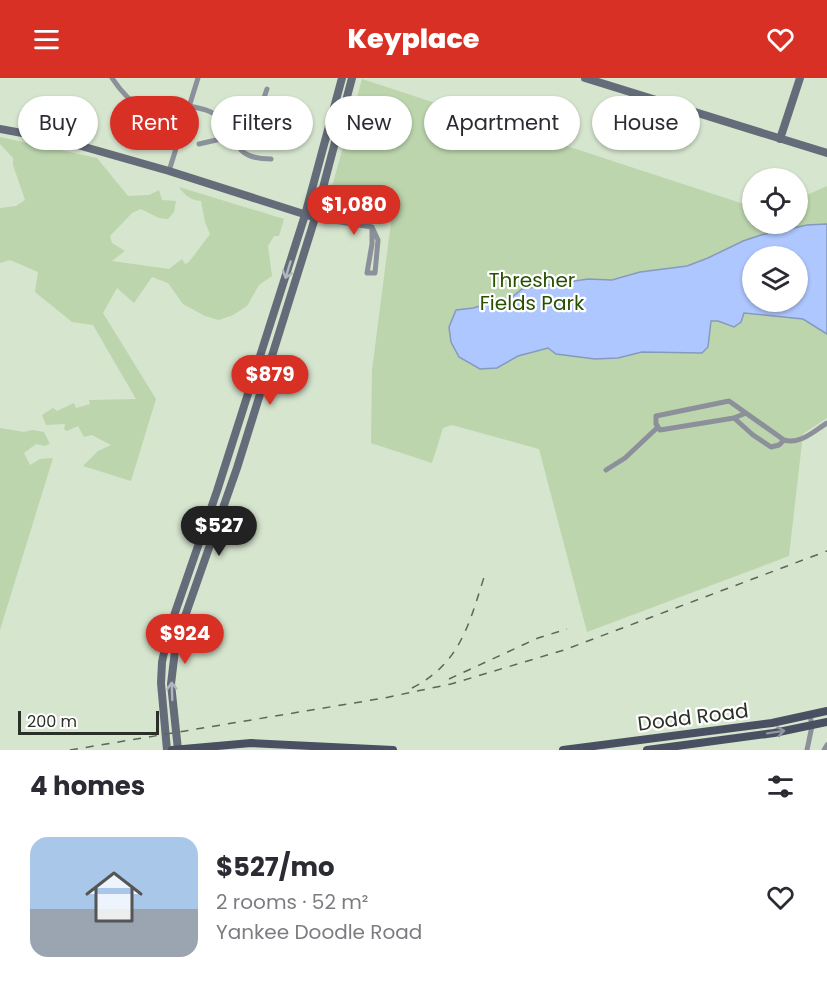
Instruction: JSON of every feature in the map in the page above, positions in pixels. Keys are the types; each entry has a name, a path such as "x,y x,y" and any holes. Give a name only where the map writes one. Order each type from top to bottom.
{"main road":[{"path":"166,750 161,683 164,650 172,619 235,438 305,215 342,78"},
{"path":"177,750 171,673 176,642 237,468 315,218 352,78"},
{"path":"585,78 827,153"},
{"path":"780,139 800,78"},
{"path":"0,129 60,140 170,171 315,218"},
{"path":"217,525 214,516 237,441 235,438"},
{"path":"183,619 182,615 206,541 207,532 203,530"},
{"name":"Dodd Road","path":"565,750 772,723 827,711"},
{"name":"Dodd Road","path":"647,750 827,722"},
{"path":"172,750 251,743 393,750"}],"street":[{"path":"112,78 126,96"},
{"path":"192,96 198,78"},
{"path":"265,96 267,89"},
{"path":"199,144 211,142"},
{"path":"170,171 176,150"},
{"path":"240,150 261,159 271,159"},
{"path":"315,218 372,227"},
{"path":"372,227 378,240 378,259 375,273 367,273 372,244 372,227"},
{"path":"746,413 734,418 660,430 656,424 656,416 729,401 746,413 784,440 791,442 803,438 827,423"},
{"path":"734,418 771,447 779,445 784,440"},
{"path":"606,470 625,458 658,427"},
{"path":"807,750 812,726 810,716"},
{"path":"824,750 827,745"}],"green space":[{"name":"Thresher Fields Park","path":"362,79 424,99 424,150 579,150 742,203 742,234 808,234 808,195 827,186 827,418 803,434 789,556 587,632 539,449 452,425 443,428 432,463 371,443 372,370 393,207 331,190 342,150 412,150 412,96 357,96"},
{"path":"0,137 18,141 18,150 60,150 97,158 128,196 149,195 159,190 162,200 176,201 174,212 168,219 159,218 141,209 132,213 110,236 112,243 125,251 112,261 169,269 182,259 185,264 189,262 210,234 201,201 188,197 179,187 284,219 279,236 274,236 268,246 272,276 259,285 247,306 233,315 219,320 205,316 183,304 168,283 152,277 134,303 117,288 103,313 156,399 131,481 83,466 98,451 111,445 92,435 84,437 78,426 67,431 64,429 65,424 46,425 42,415 53,408 57,411 74,403 76,408 90,404 89,400 136,399 93,325 72,322 35,292 38,272 10,260 0,263 0,208 16,206 25,200 13,165 13,158 0,144"},
{"path":"0,428 24,432 32,430 44,432 50,444 45,446 36,444 24,453 30,465 40,459 53,458 0,630"}],"water":[{"path":"827,224 827,334 803,319 744,313 741,322 734,327 711,321 708,347 702,353 642,352 618,358 595,359 556,354 548,348 518,356 497,368 480,369 459,357 451,342 449,327 456,310 473,308 512,297 522,289 588,279 612,280 640,272 687,266 761,235 808,234 808,225"}],"railway":[{"path":"70,750 384,698 451,684 564,650 827,551"},
{"path":"412,688 429,678 453,653 469,623 486,571"},
{"path":"449,679 538,638 567,629"}]}
